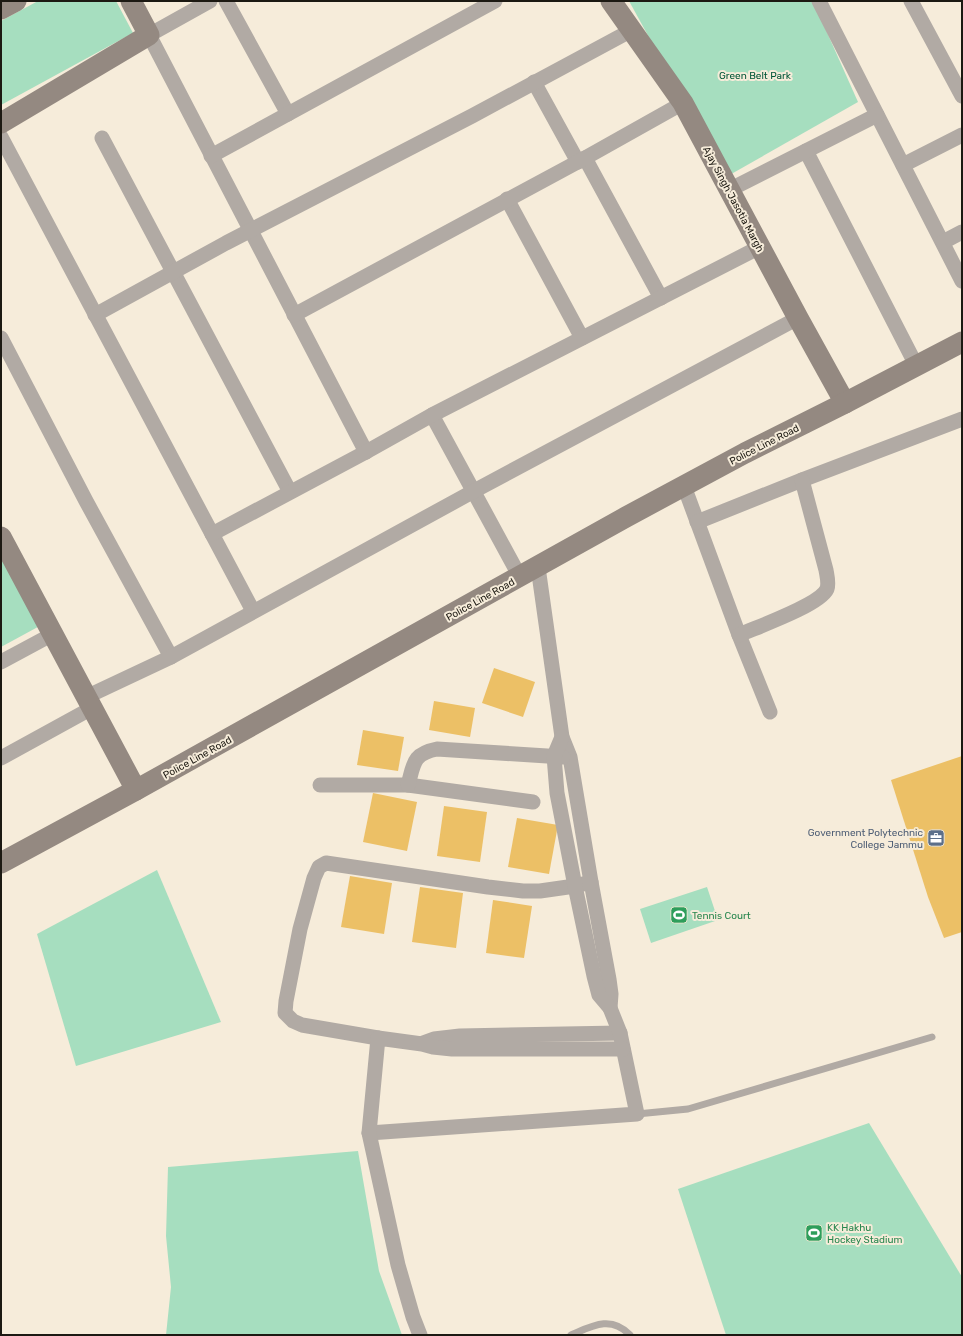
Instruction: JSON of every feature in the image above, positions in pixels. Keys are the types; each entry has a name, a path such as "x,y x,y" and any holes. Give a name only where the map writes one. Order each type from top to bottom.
{"main road":[{"path":"1,9 16,1"},
{"path":"1,123 149,35 131,1"},
{"name":"Ajay Singh Jasotia Margh","path":"612,1 683,103 845,404"},
{"name":"Police Line Road","path":"1,863 136,790 684,486 746,453 845,404 962,342"},
{"path":"1,537 136,790"}],"street":[{"path":"210,1 149,35 366,452"},
{"path":"226,1 288,114"},
{"path":"211,156 495,1"},
{"path":"819,1 962,281"},
{"path":"911,1 962,96"},
{"path":"95,315 632,30"},
{"path":"534,82 582,160 661,298"},
{"path":"294,315 507,199 582,160 683,103"},
{"path":"729,190 877,115"},
{"path":"902,165 962,134"},
{"path":"1,137 253,612"},
{"path":"102,138 172,273 290,492"},
{"path":"806,151 916,366"},
{"path":"507,199 582,338"},
{"path":"943,242 962,232"},
{"path":"212,534 432,415 760,247"},
{"path":"1,758 89,703 171,656 474,491 798,318"},
{"path":"1,338 86,502 171,656"},
{"path":"432,415 474,491 529,572 562,737 570,757 590,882 609,979 611,994 610,1008"},
{"path":"697,522 962,418"},
{"path":"739,635 809,605 823,595 827,590 828,580 826,570 802,480"},
{"path":"684,486 739,635 770,712"},
{"path":"1,662 53,634"},
{"path":"369,1133 637,1114 620,1033 610,1008 599,995 575,886 557,793 554,756 562,737"},
{"path":"408,785 416,760 420,754 428,750 437,749 570,757"},
{"path":"320,785 408,785 532,802"},
{"path":"590,882 575,886 540,891 523,891 326,863 319,867 314,878 300,930 285,1013 293,1021 302,1025 452,1049 623,1049"},
{"path":"422,1044 434,1039 460,1036 620,1033"},
{"path":"378,1038 369,1133 398,1265 413,1317 420,1335"}],"lane":[{"path":"637,1114 688,1109 932,1037"},
{"path":"571,1335 602,1323 609,1323 619,1326 630,1335"}],"green space":[{"path":"38,1 116,1 133,33 1,105 1,21"},
{"name":"Green Belt Park","path":"629,1 813,1 858,102 726,177"},
{"path":"1,532 47,622 1,647"},
{"path":"157,870 221,1022 76,1066 37,934"},
{"name":"Tennis Court","path":"707,887 718,920 651,943 640,909"},
{"name":"KK Hakhu Hockey Stadium","path":"869,1123 962,1277 962,1335 726,1335 678,1189"},
{"path":"358,1151 379,1271 402,1335 166,1335 171,1287 166,1236 168,1167"}],"building":[{"path":"494,668 535,682 523,717 482,703"},
{"path":"434,701 475,708 470,737 429,730"},
{"path":"363,730 404,737 398,771 357,765"},
{"name":"Government Polytechnic College Jammu","path":"962,756 962,932 944,938 928,897 891,780"},
{"path":"373,793 417,802 407,851 363,842"},
{"path":"444,806 487,812 480,862 437,856"},
{"path":"517,818 558,825 549,874 508,867"},
{"path":"350,876 392,883 384,934 341,927"},
{"path":"420,887 463,893 456,948 412,942"},
{"path":"493,900 532,906 524,958 486,953"}],"place":[{"name":"Government Polytechnic College Jammu","path":"936,838"},
{"name":"Tennis Court","path":"679,915"},
{"name":"KK Hakhu Hockey Stadium","path":"814,1233"}]}
